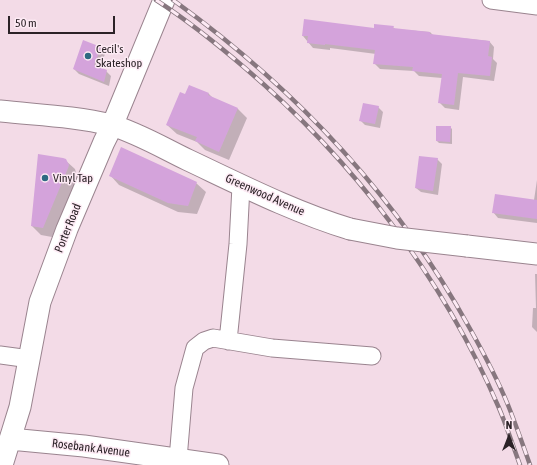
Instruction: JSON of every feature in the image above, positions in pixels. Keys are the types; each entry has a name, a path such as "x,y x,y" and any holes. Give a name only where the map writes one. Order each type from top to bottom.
{"street":[{"name":"Porter Road","path":"2,465 20,407 40,302 67,229 112,126 164,0"},
{"path":"491,0 537,6"},
{"name":"Greenwood Avenue","path":"0,111 85,120 112,126 137,135 241,186 320,220 350,229 396,238 537,254"},
{"path":"228,341 238,244 241,186"},
{"path":"178,459 184,388 195,348 204,341 213,338 272,348 372,356"},
{"path":"0,355 30,359"},
{"name":"Rosebank Avenue","path":"10,439 84,446 218,465"}],"building":[{"path":"304,19 374,28 374,24 394,26 393,28 430,32 430,34 490,41 488,56 492,57 490,76 458,73 454,105 438,103 442,74 412,71 413,67 373,64 375,50 307,43 308,36 302,36"},
{"name":"Cecil's Skateshop","path":"83,40 101,47 94,65 107,70 104,82 73,69"},
{"path":"189,85 209,93 208,95 238,108 219,152 195,141 197,137 166,125 180,92 185,94"},
{"path":"363,103 379,106 375,124 359,121"},
{"path":"436,126 451,126 450,142 436,141"},
{"path":"121,147 197,182 188,206 168,203 109,176"},
{"path":"38,154 66,159 69,165 43,228 31,226"},
{"path":"419,156 438,158 433,191 415,188"},
{"path":"495,194 537,200 537,219 492,213"}],"railway":[{"path":"156,0 213,41 285,104 358,182 392,224 451,313 476,360 499,408 520,465"},
{"path":"173,0 218,34 301,107 339,147 375,189 409,233 440,279 485,356 508,405 530,465"}],"place":[{"name":"Cecil's Skateshop","path":"88,56"},
{"name":"Vinyl Tap","path":"45,178"}]}
